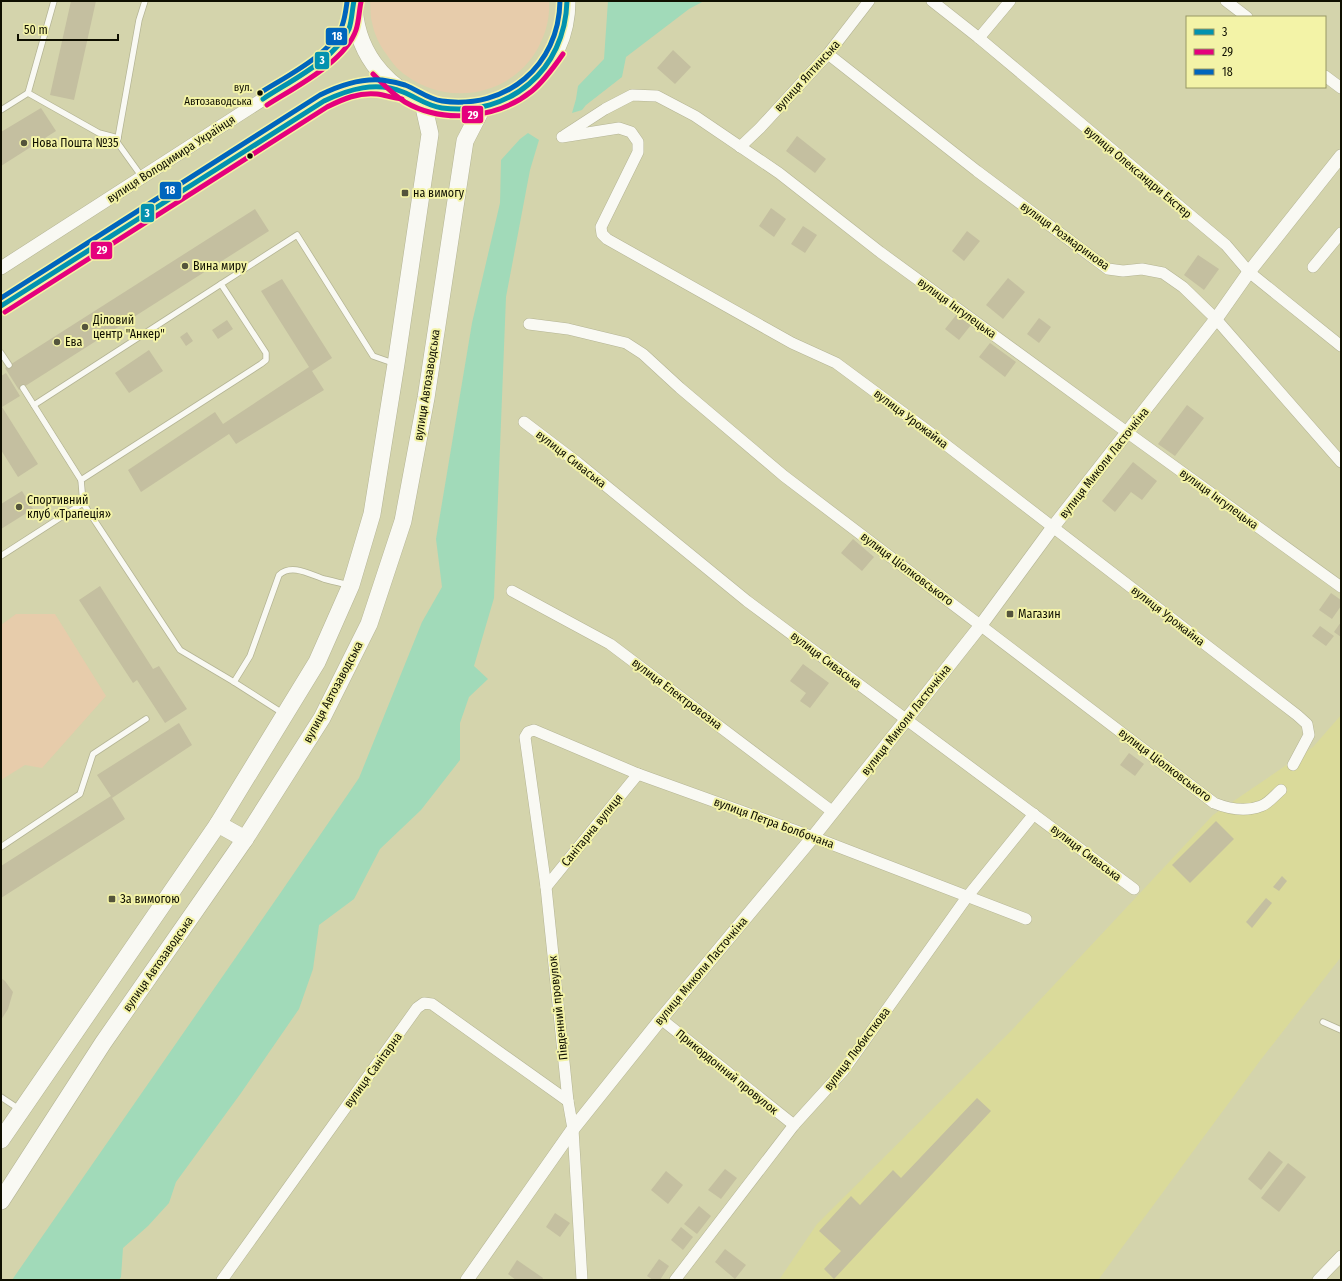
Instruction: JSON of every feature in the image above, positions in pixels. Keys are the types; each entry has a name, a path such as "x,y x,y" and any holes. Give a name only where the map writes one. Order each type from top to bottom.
{"main road":[{"name":"вулиця Володимира Українця","path":"354,2 357,29 367,54 383,75 403,92 423,103 442,108 462,110 482,108 505,100 526,87 544,70 557,50 564,28 568,1"},
{"path":"1,1140 218,824 317,662 351,585 372,514 396,364 430,134 423,103"},
{"name":"вулиця Автозаводська","path":"1,1201 103,1043 245,839 322,718 369,624 403,520 426,398 465,141 482,108"},
{"path":"218,824 245,839"}],"street":[{"name":"вулиця Ялтинська","path":"740,147 760,128 828,54 869,1"},
{"name":"вулиця Олександри Екстер","path":"932,1 979,38 1226,245 1249,272 1341,346"},
{"path":"979,38 1010,1"},
{"path":"1226,1 1246,16"},
{"name":"вулиця Володимира Українця","path":"1,268 324,60 339,46 349,28 354,2"},
{"name":"вулиця Розмаринова","path":"828,54 976,172 1108,270 1123,271 1142,269 1163,273 1183,287 1216,319 1341,462"},
{"path":"1326,77 1341,88"},
{"name":"вулиця Володимира Українця","path":"1,306 324,101 342,92 364,87 379,87 403,92"},
{"name":"вулиця Інгулецька","path":"562,137 605,109 632,96 657,96 695,116 779,173 880,252 1341,587"},
{"name":"вулиця Урожайна","path":"562,137 619,128 631,132 638,142 638,152 601,227 602,234 607,239 766,329 792,343 836,363 928,431 1307,724 1309,736 1292,765"},
{"name":"вулиця Миколи Ласточкіна","path":"467,1280 573,1129 661,1018 813,837 981,625 1053,527 1128,433 1216,319 1249,272 1341,156"},
{"path":"1313,268 1341,232"},
{"name":"вулиця Ціолковського","path":"529,324 568,329 626,343 643,354 680,388 784,476 1214,803 1224,807 1244,810 1262,806 1281,790"},
{"name":"вулиця Сиваська","path":"524,422 578,463 747,601 1134,889"},
{"name":"вулиця Електровозна","path":"512,591 610,644 833,812"},
{"name":"вулиця Петра Болбочана","path":"524,737 528,732 534,730 638,774 813,837 1026,919"},
{"name":"Південний провулок","path":"524,737 546,887 568,1100 573,1129 582,1280"},
{"name":"Санітарна вулиця","path":"546,887 638,774"},
{"name":"вулиця Любисткова","path":"675,1280 794,1125 843,1070 967,897 1034,814"},
{"name":"вулиця Санітарна","path":"222,1280 417,1008 424,1003 432,1004 568,1100"},
{"name":"Прикордонний провулок","path":"661,1018 794,1125"},
{"path":"1318,1280 1341,1256"}],"lane":[{"path":"1,110 28,93 54,1"},
{"path":"142,178 117,142 139,20 145,1"},
{"path":"28,93 99,133 118,138"},
{"path":"34,405 297,235 373,356 396,364"},
{"path":"81,480 266,360 266,353 221,284"},
{"path":"1,353 9,365"},
{"path":"23,388 81,480 84,503 180,650 284,714"},
{"path":"1,556 84,503"},
{"path":"234,682 250,656 279,575 283,571 299,570 323,579 351,585"},
{"path":"1,847 80,794 93,754 146,719"},
{"path":"1323,1022 1341,1030"},
{"path":"1,1097 21,1111"}],"shaded area":[{"path":"370,1 549,1 549,13 545,31 538,48 525,65 510,79 492,88 472,92 452,93 433,89 414,81 397,68 382,48 376,35 371,20"},
{"path":"608,1 704,1 689,9 626,57 622,77 586,105 582,110 572,113 578,86 604,59"},
{"path":"528,133 539,140 530,170 506,297 494,598 474,666 488,679 469,697 460,723 460,760 421,810 380,849 354,899 319,925 313,969 299,1009 241,1093 176,1182 169,1203 148,1226 123,1248 121,1277 119,1280 12,1280 359,778 422,622 442,587 436,539 472,323 500,203 501,160 520,139"},
{"path":"16,614 55,614 106,696 42,768 25,765 1,780 1,625"},
{"path":"1341,715 1341,957 1259,1062 1098,1280 779,1280 817,1224 1010,1032 1213,815 1313,747"}],"building":[{"path":"71,1 96,1 74,100 50,95"},
{"path":"673,50 691,67 675,84 657,68"},
{"path":"41,108 56,131 1,166 1,132"},
{"path":"797,136 826,159 815,173 786,151"},
{"path":"771,208 786,219 774,237 759,226"},
{"path":"255,209 269,231 19,390 5,368"},
{"path":"803,226 817,235 805,253 791,244"},
{"path":"967,231 980,241 964,261 952,251"},
{"path":"1198,255 1219,269 1204,290 1184,275"},
{"path":"1008,278 1025,292 1003,319 986,305"},
{"path":"282,279 332,358 312,371 324,390 236,444 229,434 141,492 128,470 215,412 223,424 309,367 261,291"},
{"path":"957,314 971,325 959,340 945,329"},
{"path":"1039,318 1051,327 1039,343 1027,334"},
{"path":"227,320 233,329 218,339 212,330"},
{"path":"187,332 193,341 186,346 180,337"},
{"path":"990,343 1016,362 1005,377 979,357"},
{"path":"149,350 163,371 129,393 115,373"},
{"path":"6,373 20,396 2,407 38,464 18,477 1,450 1,376"},
{"path":"1187,405 1204,418 1175,456 1158,444"},
{"path":"1133,462 1157,481 1142,500 1131,492 1115,512 1102,501"},
{"path":"22,491 33,509 1,529 1,504"},
{"path":"853,539 874,557 862,571 841,553"},
{"path":"100,586 153,669 159,666 187,709 165,723 137,680 133,683 79,600"},
{"path":"1331,593 1341,600 1341,606 1332,619 1319,610"},
{"path":"1341,622 1341,637 1334,632"},
{"path":"1320,626 1334,636 1326,646 1312,636"},
{"path":"803,664 829,683 810,708 800,701 806,693 790,681"},
{"path":"179,723 192,745 112,798 125,819 1,898 1,866 111,796 97,775"},
{"path":"1129,753 1144,764 1135,776 1120,765"},
{"path":"1216,821 1234,839 1190,883 1172,865"},
{"path":"1282,876 1287,881 1279,891 1273,887"},
{"path":"1266,898 1272,903 1252,928 1246,922"},
{"path":"1,978 13,992 8,1009 1,1020"},
{"path":"977,1098 991,1111 834,1279 824,1269 841,1251 819,1231 851,1196 860,1205 893,1170 901,1178"},
{"path":"1269,1151 1283,1162 1261,1190 1248,1179"},
{"path":"1288,1163 1306,1177 1279,1212 1261,1198"},
{"path":"725,1169 737,1178 721,1199 708,1190"},
{"path":"666,1171 683,1185 668,1204 651,1190"},
{"path":"699,1206 711,1216 697,1234 684,1224"},
{"path":"555,1213 570,1223 560,1237 546,1227"},
{"path":"681,1227 693,1237 683,1250 671,1240"},
{"path":"725,1249 746,1265 735,1279 715,1262"},
{"path":"659,1259 669,1266 660,1280 653,1280 647,1276"},
{"path":"517,1260 543,1278 542,1280 516,1280 508,1274"}],"transit line":[{"name":"3","path":"263,99 299,77 334,50 343,40 349,29 354,1"},
{"name":"18","path":"1,298 320,95 335,88 358,81 382,80 405,85 437,100 465,102 487,98 507,90 525,79 539,64 550,45 557,24 560,1"},
{"name":"3","path":"1,306 324,101 333,97 353,90 383,87 403,92 437,107 467,109 490,105 511,96 529,84 544,68 556,48 564,26 567,1"},
{"name":"18","path":"260,93 307,64 328,46 337,36 342,26 347,2"},
{"name":"29","path":"267,105 318,73 341,53 350,42 356,30 361,2"},
{"name":"29","path":"373,74 396,96 420,109 436,114 453,116 470,115 486,113 503,108 532,91 541,83 563,54"},
{"name":"29","path":"5,312 327,107 345,99 364,94 377,94 402,99"}],"place":[{"name":"вул. Автозаводська","path":"260,93"},
{"name":"Нова Пошта №35","path":"24,143"},
{"name":"на вимогу","path":"405,193"},
{"name":"Вина миру","path":"185,266"},
{"name":"Діловий центр \"Анкер\"","path":"85,327"},
{"name":"Ева","path":"57,342"},
{"name":"Спортивний клуб «Трапеція»","path":"19,507"},
{"name":"Магазин","path":"1010,614"},
{"name":"За вимогою","path":"112,899"}]}
